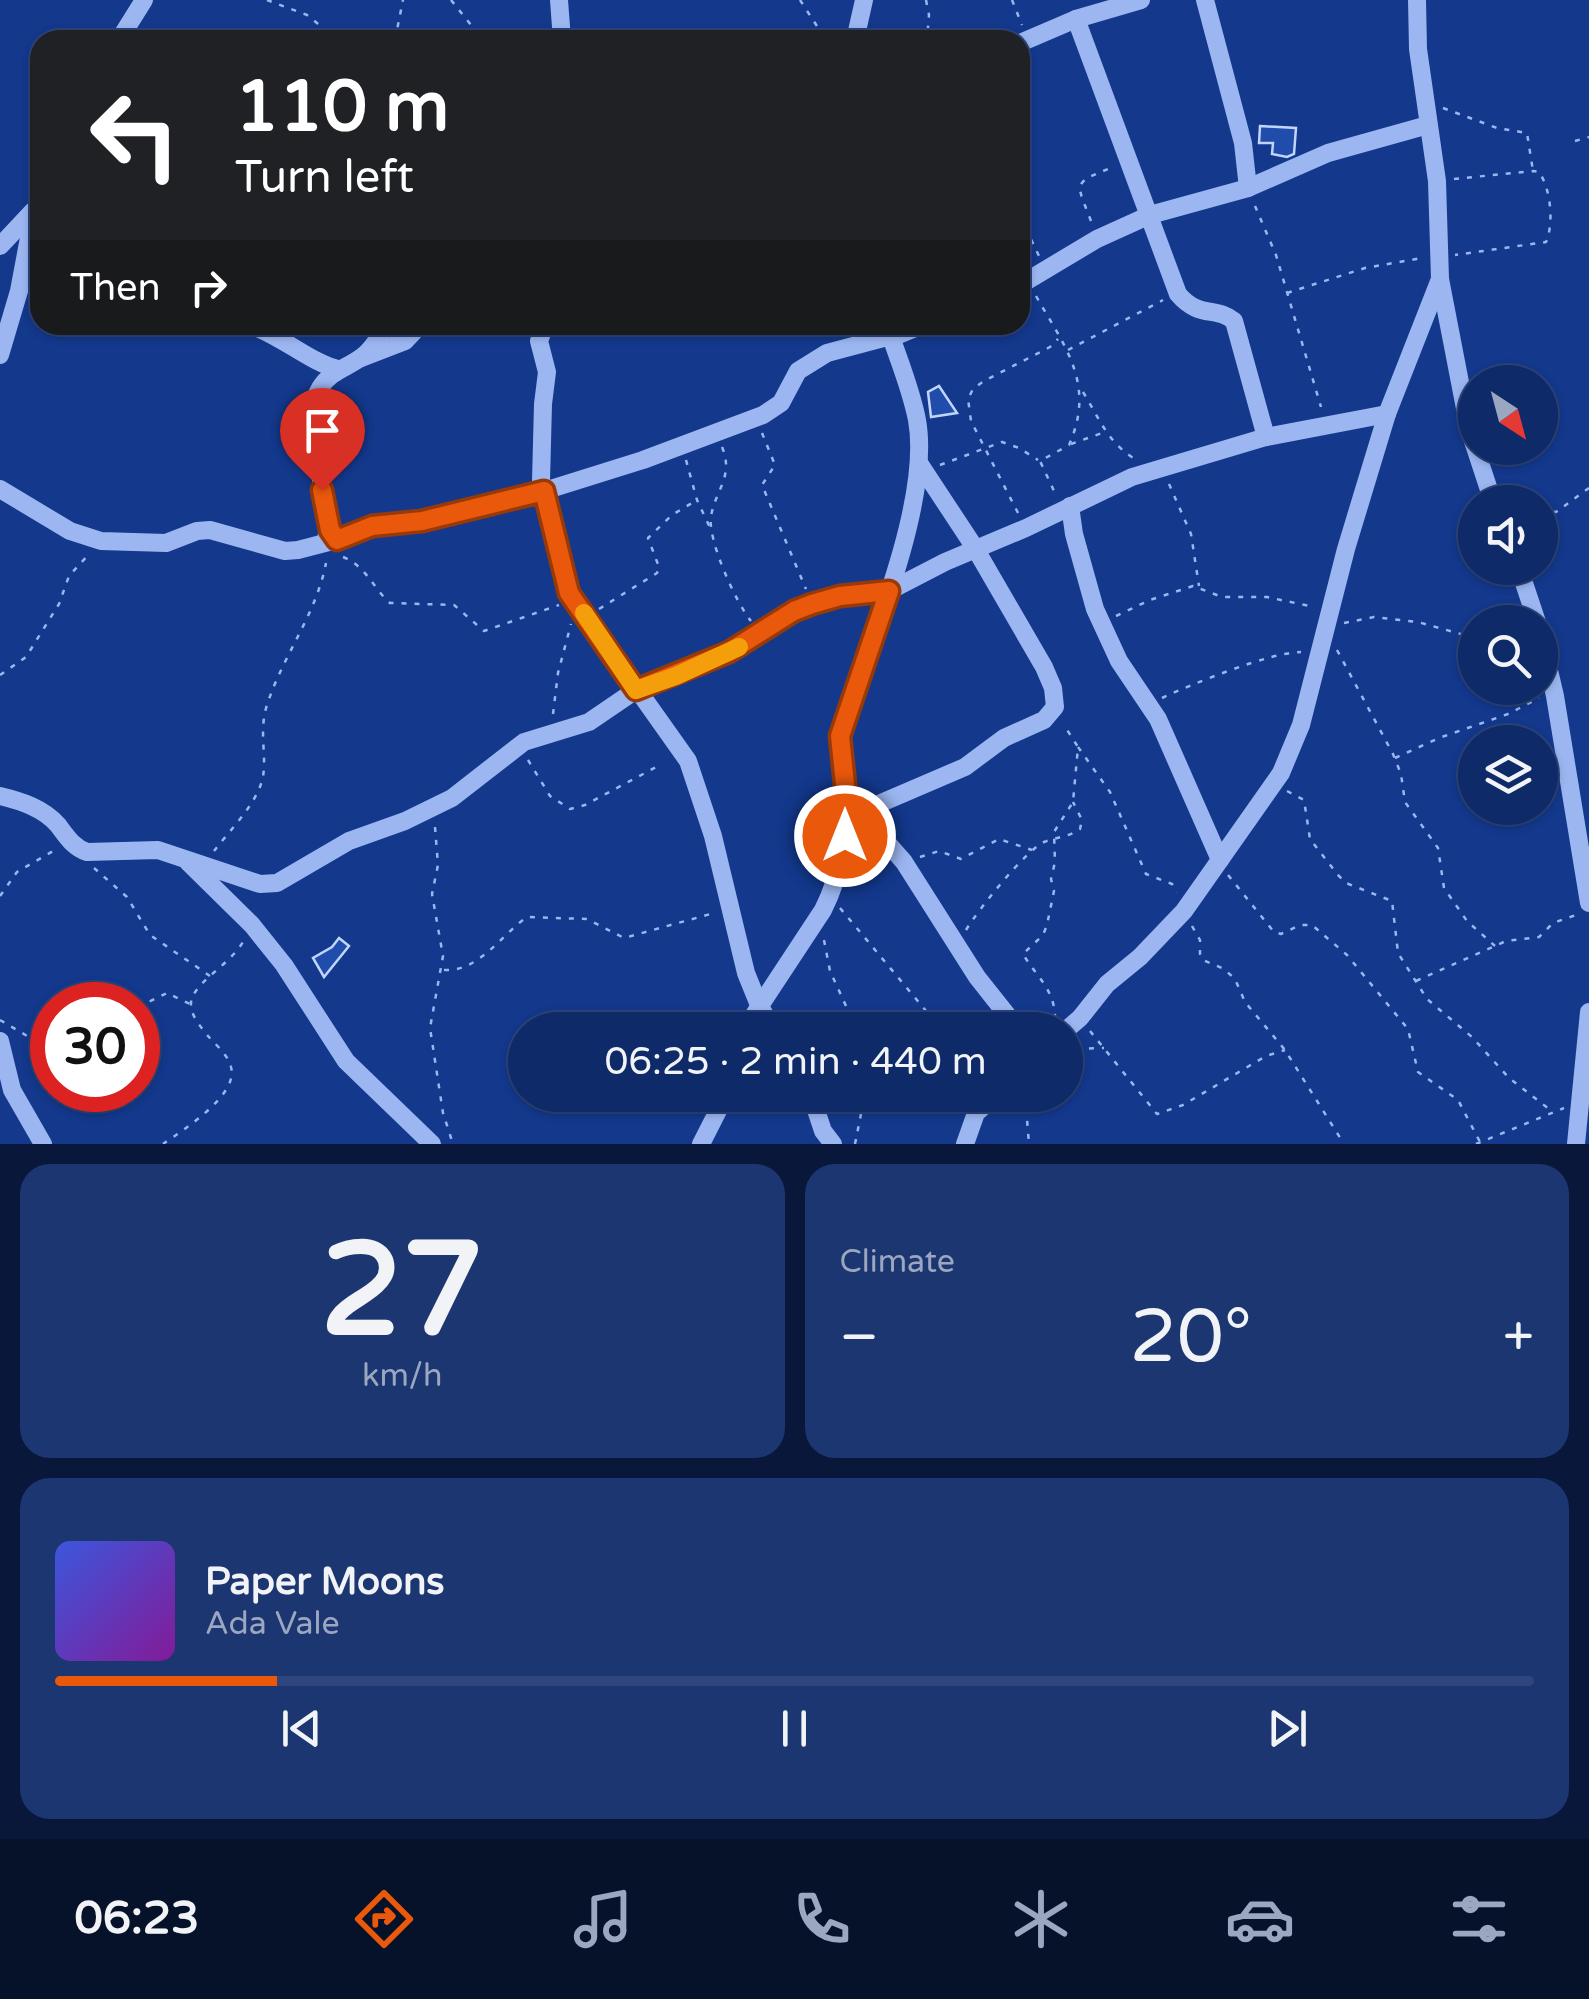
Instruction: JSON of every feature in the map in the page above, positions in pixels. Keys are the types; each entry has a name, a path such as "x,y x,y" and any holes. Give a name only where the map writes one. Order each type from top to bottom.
{"street":[{"path":"126,30 144,0"},
{"path":"559,0 561,30"},
{"path":"857,30 864,0"},
{"path":"1030,39 1141,0"},
{"path":"1205,0 1244,143 1248,188"},
{"path":"1417,0 1424,98 1437,181 1440,280 1469,430 1488,485"},
{"path":"1076,20 1178,294 1187,305 1205,314 1230,316 1234,321 1266,436"},
{"path":"1030,278 1098,238 1150,215 1248,188 1328,153 1428,126"},
{"path":"0,246 30,214"},
{"path":"0,354 20,291 30,242"},
{"path":"1082,1012 1184,912 1278,777 1296,743 1346,549 1387,414 1440,280"},
{"path":"275,335 324,365 338,369"},
{"path":"361,358 380,335"},
{"path":"326,542 315,460 313,408 320,389 338,369 405,341 411,335"},
{"path":"541,335 539,342 548,372 541,450 544,491 563,574 574,600 688,761 712,836 746,973 763,1012"},
{"path":"2,486 70,530 101,542 166,542 203,530 232,534 285,551 372,526 422,521 544,491 682,445 754,418 781,403 798,371 813,360 842,346 883,335"},
{"path":"755,1012 830,896 854,816 840,736 889,591 922,467 917,422 891,335"},
{"path":"0,796 40,810 77,849 100,854 158,850 260,884 278,883 349,841 405,821 468,788 520,745 589,722 636,690 676,676 761,634 794,611 840,596 889,591 1111,486 1160,468 1266,436 1387,414"},
{"path":"854,816 965,766 1004,738 1044,720 1053,712 1056,700 1044,667 975,548 922,467"},
{"path":"1066,508 1102,623 1119,660 1158,719 1220,860"},
{"path":"1556,705 1584,908"},
{"path":"854,816 904,862 977,977 1005,1012"},
{"path":"182,856 252,925 284,964 346,1062 432,1144"},
{"path":"1576,1144 1589,1012"},
{"path":"0,1040 12,1090 43,1144"},
{"path":"701,1144 717,1112"},
{"path":"817,1112 823,1131 833,1144"},
{"path":"965,1144 977,1112"}],"path":[{"path":"267,0 307,15 326,30"},
{"path":"397,30 404,0"},
{"path":"451,0 475,30"},
{"path":"800,0 820,30"},
{"path":"926,0 927,30"},
{"path":"1012,0 1021,30"},
{"path":"1424,98 1497,128 1526,133 1533,171"},
{"path":"1575,141 1589,137"},
{"path":"1098,238 1079,193 1080,184 1128,160"},
{"path":"1287,292 1365,268 1549,240 1548,189 1539,172 1437,181"},
{"path":"1248,188 1276,255 1308,372 1328,427"},
{"path":"1030,239 1043,268"},
{"path":"1030,292 1067,350 1080,386 1117,448 1160,468 1191,534 1200,587"},
{"path":"1067,350 1178,294"},
{"path":"1026,528 999,481 967,410 973,388 1050,347 1059,337"},
{"path":"1069,444 1080,414 1080,386"},
{"path":"754,418 776,465 764,480 764,492 812,604"},
{"path":"713,533 710,520 728,466 716,432"},
{"path":"1040,461 1069,444 1106,432"},
{"path":"922,467 1009,442 1040,461 1066,508"},
{"path":"682,445 698,500 742,609 761,634"},
{"path":"1558,511 1589,488"},
{"path":"552,736 558,673 570,626 579,617 587,616 657,573 659,568 648,538 672,515 698,500"},
{"path":"0,674 26,657 59,604 70,576 101,542"},
{"path":"204,864 252,802 262,780 260,740 266,707 316,603 326,542 359,564 374,588 390,603 454,605 484,630 574,600"},
{"path":"1102,623 1176,590 1200,587 1222,597 1267,597 1294,602 1328,623 1395,758 1405,802 1438,848 1444,888 1467,921 1495,946"},
{"path":"1328,623 1374,617 1418,622 1458,633"},
{"path":"1148,706 1187,686 1280,655 1296,651 1320,653"},
{"path":"1395,758 1526,705"},
{"path":"1053,712 1110,792 1138,863 1153,879 1172,884 1200,940 1203,960 1230,973 1245,1002 1286,1050 1344,1144"},
{"path":"520,745 542,787 570,809 586,805 660,766"},
{"path":"1055,1012 1055,1002 1024,954 1043,936 1046,925 1054,890 1053,840 1058,824 1073,802 1078,746"},
{"path":"1278,777 1288,792 1304,800 1310,839 1338,875 1346,883 1392,901 1398,953 1433,1007 1472,1037 1510,1078 1553,1112"},
{"path":"958,944 990,896 1041,843 1080,829 1082,820 1073,802"},
{"path":"434,806 438,866 432,894 443,956 430,1028 443,1113 453,1144"},
{"path":"904,862 939,851 960,859 999,839 1034,851"},
{"path":"0,896 17,872 56,850 77,849 84,860 127,897 150,935 210,976"},
{"path":"1220,860 1244,898 1274,932 1281,934 1300,925 1312,925 1348,955 1408,1028 1418,1072 1458,1100 1478,1143 1580,1102"},
{"path":"830,896 927,1012"},
{"path":"441,970 463,969 473,963 527,918 587,919 624,938 729,907"},
{"path":"1416,981 1515,939 1539,938 1552,923 1584,908"},
{"path":"820,914 830,971 849,1012"},
{"path":"163,1144 222,1096 233,1072 228,1059 197,1022 190,1004 195,990 229,962 252,925"},
{"path":"160,996 167,993 190,1004"},
{"path":"0,1020 30,1038"},
{"path":"1083,1032 1105,1048 1157,1114 1183,1105 1266,1056 1286,1050"},
{"path":"1083,1049 1105,1048"},
{"path":"856,1144 861,1112"},
{"path":"1026,1112 1029,1144"}],"building":[{"path":"1260,126 1296,128 1294,154 1272,154 1273,143 1259,143"},
{"path":"939,386 957,413 931,417 928,392"},
{"path":"339,938 349,946 324,977 313,958"}],"slow traffic":[{"path":"584,613 636,690 739,647"}],"route":[{"path":"322,490 330,530 337,540 372,526 422,521 544,491 569,593 636,690 729,652 794,611 840,596 889,591 842,724 845,836"}]}
